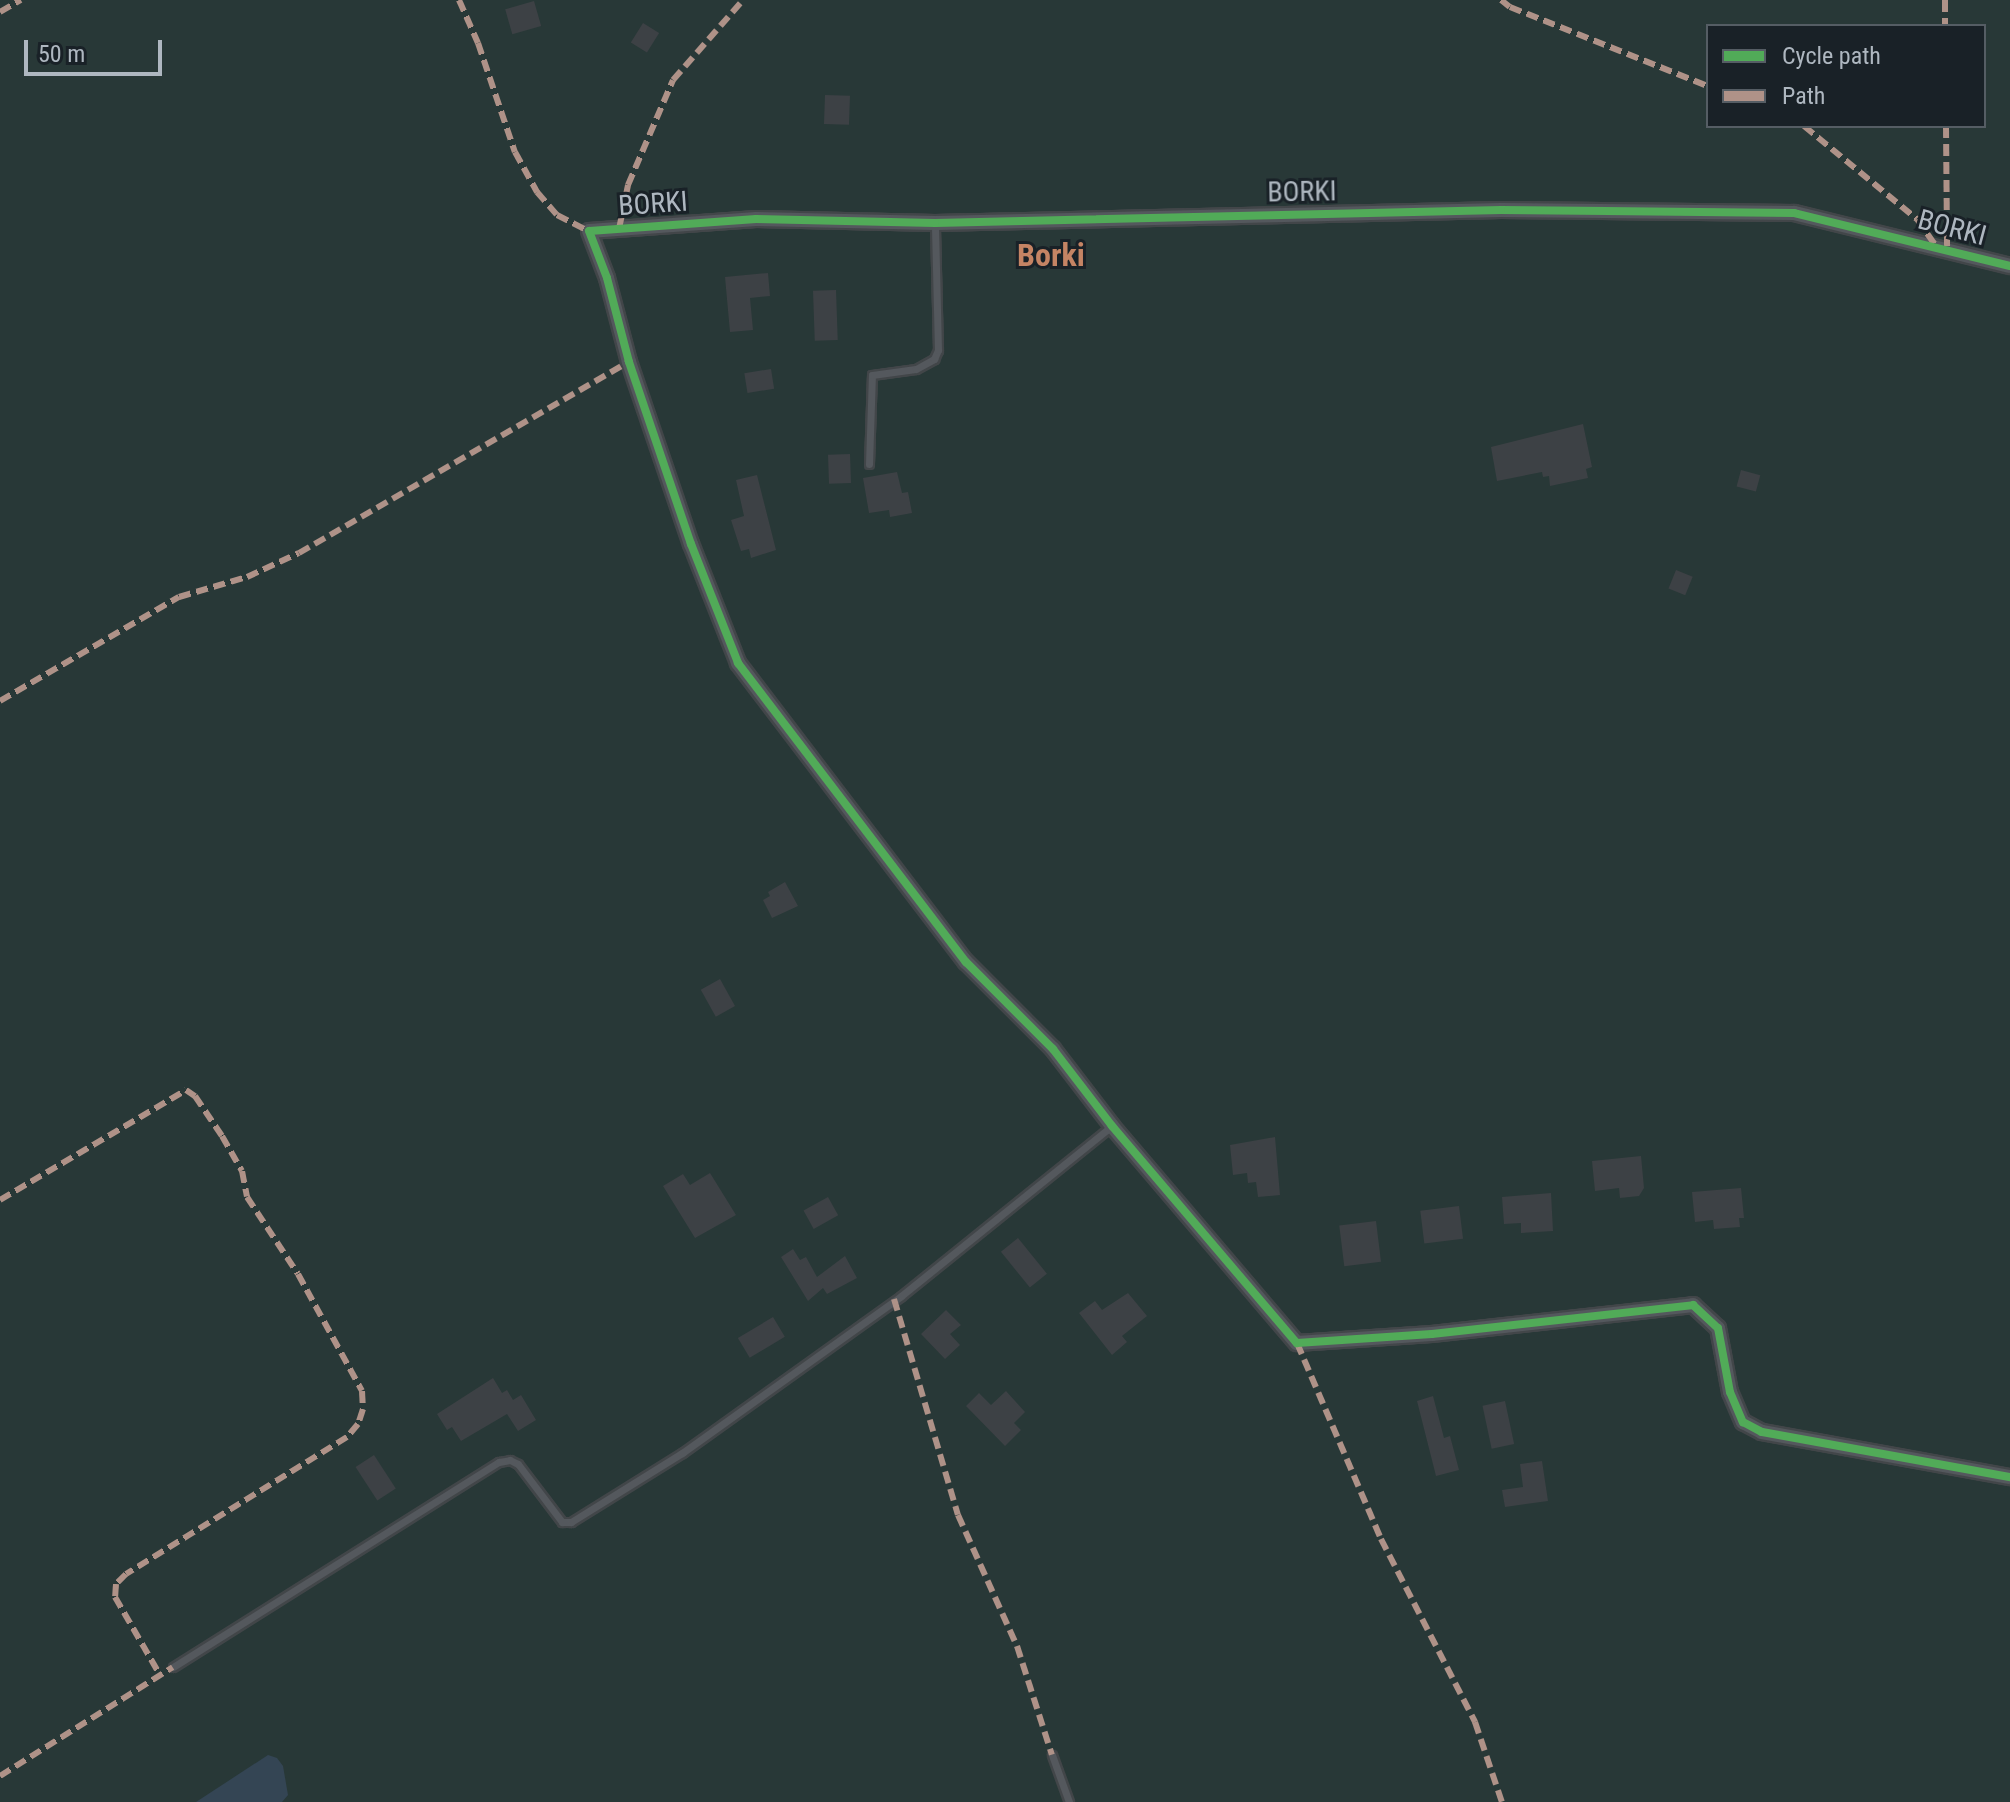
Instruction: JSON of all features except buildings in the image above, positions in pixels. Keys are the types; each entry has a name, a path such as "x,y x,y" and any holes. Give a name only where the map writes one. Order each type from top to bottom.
{"street":[{"name":"BORKI","path":"1112,1126 1053,1049 966,962 738,663 691,544 629,362 607,278 589,231 756,219 935,223 1501,210 1794,213 2010,266"},
{"path":"1112,1126 1297,1343 1432,1334 1693,1305 1718,1328 1730,1392 1743,1422 1762,1432 2010,1477"}],"lane":[{"path":"869,464 872,375 916,369 934,359 938,350 935,223"},
{"path":"173,1667 499,1462 510,1460 518,1464 562,1522 571,1522 682,1453 901,1296 1112,1126"},
{"path":"1052,1755 1069,1802"}],"shaded area":[{"path":"0,0 2010,0 2010,1802 0,1802"}],"water":[{"path":"268,1755 277,1758 283,1766 288,1795 282,1802 196,1802"}],"marked path":[{"path":"0,12 21,0"},
{"path":"459,0 478,43 515,152 537,192 557,215 589,231"},
{"path":"619,229 628,185 673,80 743,0"},
{"path":"1501,0 1510,7 1706,85"},
{"path":"1945,0 1945,24"},
{"path":"1806,128 1917,219 1935,245"},
{"path":"1946,128 1947,248"},
{"path":"0,701 179,597 247,577 299,553 629,362"},
{"path":"0,1200 186,1090 195,1096 222,1136 242,1171 247,1197 298,1274 362,1391 363,1409 358,1424 347,1437 126,1574 116,1584 115,1597 160,1675"},
{"path":"894,1299 958,1515 1017,1646 1052,1755"},
{"path":"1297,1343 1381,1539 1475,1722 1502,1802"},
{"path":"0,1776 173,1667"}],"cycle path":[{"path":"2010,266 1794,213 1501,210 935,223 756,219 589,231 607,278 629,362 691,544 738,663 966,962 1053,1049 1112,1126 1297,1343 1432,1334 1693,1305 1718,1328 1730,1392 1743,1422 1762,1432 2010,1477"}],"district":[{"name":"Borki","path":"1051,255"}]}
